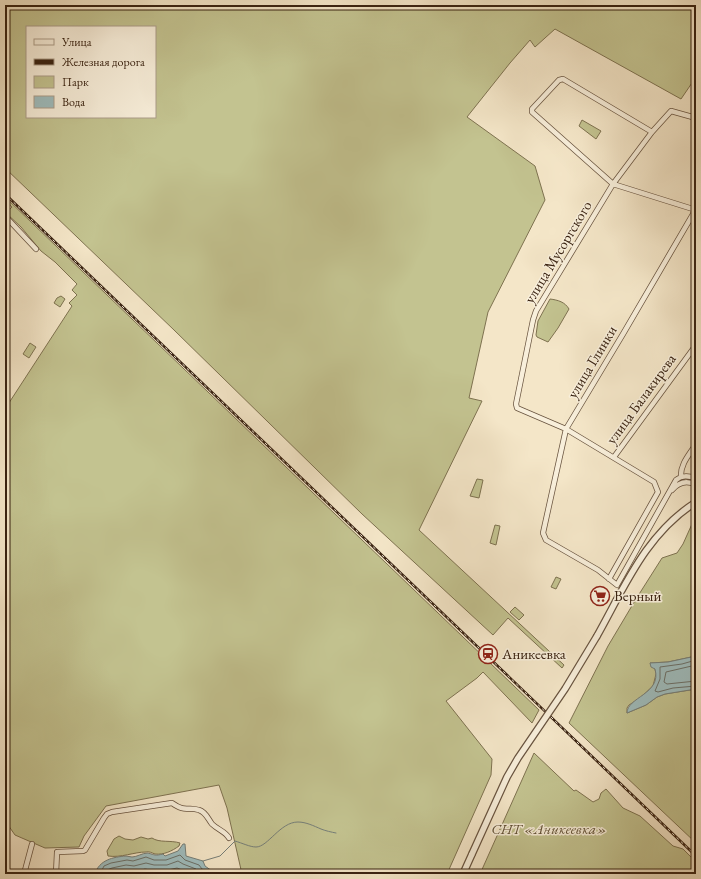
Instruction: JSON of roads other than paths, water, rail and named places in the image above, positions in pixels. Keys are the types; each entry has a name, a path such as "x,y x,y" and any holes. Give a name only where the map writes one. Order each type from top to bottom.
{"street":[{"path":"652,132 563,79 559,80 532,107 532,112 613,184 696,210"},
{"name":"улица Мусоргского","path":"566,429 517,408 516,404 536,311 613,184 652,132 671,111 696,118"},
{"name":"улица Глинки","path":"609,579 598,570 546,540 543,533 566,429 696,210"},
{"path":"5,216 36,248"},
{"name":"улица Балакирева","path":"609,579 658,492 654,482 614,457 696,345"},
{"path":"566,429 614,457"},
{"path":"681,477 683,464 696,444"},
{"path":"609,579 617,585 676,480 681,477 696,478"},
{"path":"667,495 680,483 688,482 696,486"},
{"path":"463,874 507,777 518,758 565,689 597,636 641,556 666,525 696,501"},
{"path":"56,874 57,852 85,850 104,818 107,814 112,812 172,803 180,809 198,810 202,812 229,838"},
{"path":"24,874 32,844"}],"water":[{"path":"696,656 696,689 665,694 657,697 646,705 627,713 628,708 632,703 649,690 654,684 656,677 655,669 651,667 650,663 668,662"},
{"path":"183,844 185,844 186,856 203,861 205,866 212,871 213,874 95,874 103,862 112,858 126,856 134,857 148,853 155,855 163,854 165,856 178,851"}],"waterway":[{"path":"203,861 220,856 235,841 256,847 261,846 280,830 292,823 298,822 310,824 336,833"}],"railway":[{"path":"5,194 696,856"}],"place":[{"name":"Верный","path":"600,596"},
{"name":"Аникеевка","path":"488,654"}],"park label":[{"name":"СНТ «Аникеевка»","path":"549,829"}]}
